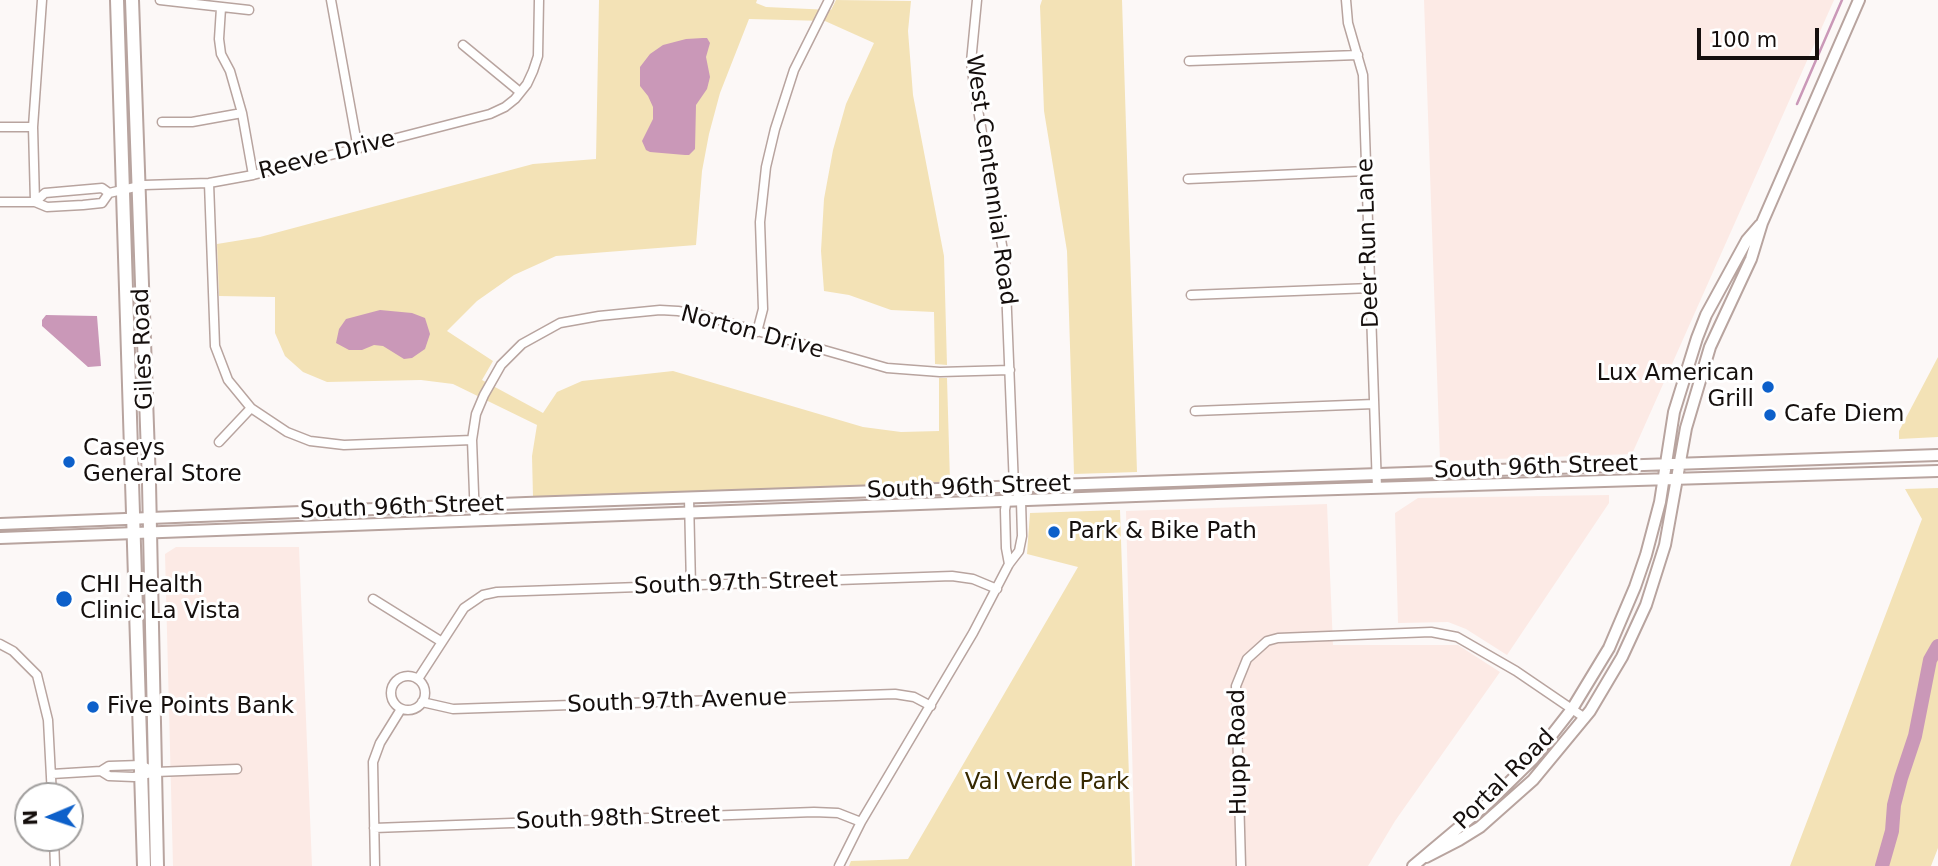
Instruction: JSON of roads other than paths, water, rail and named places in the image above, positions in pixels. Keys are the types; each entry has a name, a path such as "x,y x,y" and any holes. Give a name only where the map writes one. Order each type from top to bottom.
{"main road":[{"name":"Giles Road","path":"117,0 144,866"},
{"name":"Giles Road","path":"132,0 158,866"},
{"path":"1762,223 1859,0"},
{"name":"Portal Road","path":"1426,857 1510,781 1551,737 1572,709 1609,648 1635,587 1655,524 1674,412 1696,338 1747,240 1762,223"},
{"name":"Portal Road","path":"1413,866 1459,840 1510,803 1554,758 1585,718 1622,657 1646,605 1665,545 1686,428 1700,377 1719,325 1751,259 1762,223"},
{"name":"South 96th Street","path":"0,524 1938,455"},
{"name":"South 96th Street","path":"0,537 475,520 689,518 1005,501 1938,471"}],"street":[{"path":"35,202 33,127 42,0"},
{"path":"160,0 249,10"},
{"path":"331,0 358,149"},
{"path":"463,45 520,92 533,71 538,56 539,0"},
{"path":"757,332 763,309 760,222 766,167 794,70 828,0"},
{"name":"West Centennial Road","path":"839,866 861,821 998,589 1009,564 1019,551 1022,536 1021,501 1014,486 1005,262 971,62 971,40 977,0"},
{"name":"Deer Run Lane","path":"1346,0 1348,23 1363,75 1377,488"},
{"path":"221,8 221,54 230,71 242,113 253,175"},
{"path":"1189,61 1358,55"},
{"name":"Reeve Drive","path":"109,193 137,186 209,183 253,175 490,114 505,107 520,92"},
{"path":"162,122 192,122 242,113"},
{"path":"0,127 33,127"},
{"path":"1188,179 1366,172"},
{"path":"209,183 215,346 228,380 239,397 286,432 310,441 344,445 472,440"},
{"path":"0,202 35,202 47,207 103,203 109,193 102,188 46,193 35,202"},
{"path":"1191,295 1371,288"},
{"name":"Norton Drive","path":"475,520 472,440 476,414 501,365 522,344 560,323 660,310 678,311 887,368 940,372 1010,370"},
{"path":"1195,411 1374,404"},
{"path":"219,442 251,408"},
{"path":"1005,501 1014,486"},
{"path":"688,498 691,587"},
{"name":"West Centennial Road","path":"1005,501 1009,564"},
{"name":"South 97th Street","path":"442,642 464,608 483,595 497,592 952,576 973,579 998,589"},
{"path":"373,599 442,642 418,679"},
{"name":"Hupp Road","path":"1241,866 1236,685 1247,659 1267,641 1278,638 1432,632 1457,637 1516,671 1572,709"},
{"path":"0,644 13,650 37,676 48,719 52,782"},
{"path":"407,675 418,679 425,691 422,702 411,710 401,709 391,698 393,683 401,676 407,675"},
{"name":"South 97th Avenue","path":"422,702 453,709 899,694 914,697 931,706"},
{"path":"375,866 372,776 374,758 401,709"},
{"path":"1572,709 1585,718"},
{"path":"52,774 101,771 109,766 155,772 237,769"},
{"name":"South 98th Street","path":"374,828 814,812 838,813 861,821"}],"waterway":[{"path":"1797,104 1842,0"},
{"path":"1882,866 1892,831 1894,805 1915,736 1930,660 1938,646"}],"place":[{"name":"Lux American Grill","path":"1768,387"},
{"name":"Cafe Diem","path":"1770,415"},
{"name":"Caseys General Store","path":"69,462"},
{"name":"Park & Bike Path","path":"1054,532"},
{"name":"CHI Health Clinic La Vista","path":"64,599"},
{"name":"Five Points Bank","path":"93,707"}],"park label":[{"name":"Val Verde Park","path":"1047,783"}]}
